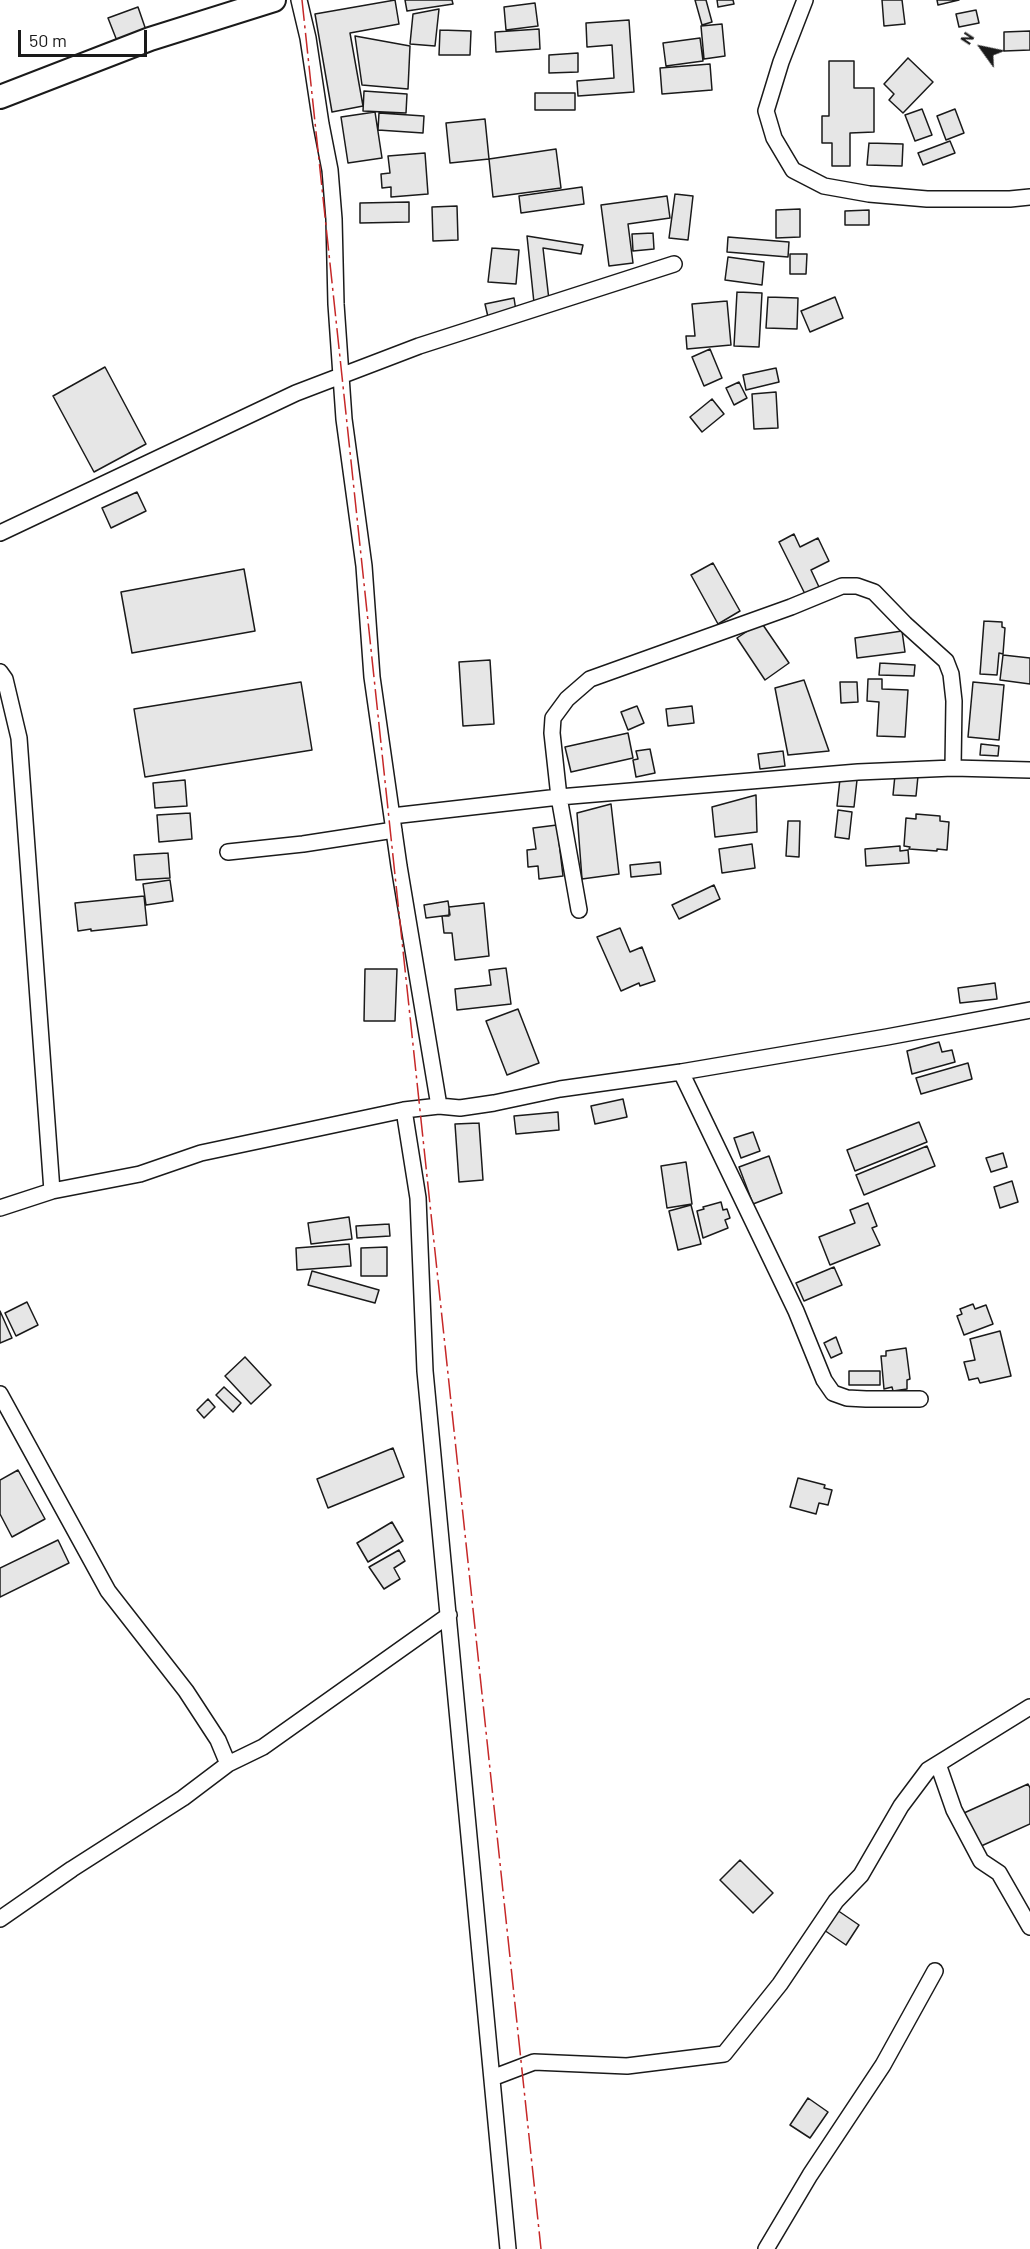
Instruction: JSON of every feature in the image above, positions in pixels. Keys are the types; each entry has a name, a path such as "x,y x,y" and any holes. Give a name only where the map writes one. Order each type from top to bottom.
{"main road":[{"path":"0,97 150,39 274,0"}],"street":[{"path":"299,0 308,38 330,170 340,376 351,483 364,566 372,678 439,1106"},
{"path":"805,0 781,62 766,111 774,138 793,170 824,186 868,194 927,199 1010,199 1030,196"},
{"path":"0,533 296,393 419,346 674,264"},
{"path":"579,910 559,797 552,734 553,718 567,699 590,679 791,607 842,586 857,586 874,592 946,661 951,674 954,701 953,768"},
{"path":"0,672 5,679 19,738 52,1191"},
{"path":"228,852 303,844 393,823 559,797 858,772 953,768 1030,770"},
{"path":"0,1208 52,1191 140,1174 201,1153 404,1110 439,1106 460,1108 560,1089 681,1072 887,1037 1030,1010"},
{"path":"681,1072 833,1393 848,1398 920,1399"},
{"path":"404,1110 418,1198 425,1371 508,2249"},
{"path":"0,1394 108,1591 186,1691 218,1740 228,1764"},
{"path":"0,1919 72,1869 183,1798 228,1764 263,1747 449,1615"},
{"path":"492,2078 534,2062 627,2066 724,2054 780,1984 836,1902 861,1875 908,1797 928,1770 1030,1707"},
{"path":"938,1764 954,1810 981,1861 999,1874 1030,1927"},
{"path":"766,2249 804,2184 883,2065 935,1971"}],"building":[{"path":"395,0 399,24 350,33 363,106 332,112 315,14"},
{"path":"405,0 452,0 453,4 407,11"},
{"path":"695,0 706,0 712,22 702,25"},
{"path":"717,0 733,0 734,4 718,7"},
{"path":"882,0 902,0 905,24 884,26"},
{"path":"937,0 959,0 938,5"},
{"path":"535,3 538,26 506,30 504,7"},
{"path":"138,7 148,36 119,46 108,18"},
{"path":"439,9 435,46 410,44 413,14"},
{"path":"976,10 979,23 959,27 956,14"},
{"path":"629,20 634,92 578,96 577,81 614,78 612,45 587,47 586,23"},
{"path":"722,24 725,56 704,59 701,26"},
{"path":"539,29 540,49 496,52 495,32"},
{"path":"440,30 471,31 470,55 439,55"},
{"path":"1030,31 1030,50 1004,51 1004,32"},
{"path":"355,36 410,46 408,89 362,85"},
{"path":"700,38 703,61 666,66 663,43"},
{"path":"578,53 578,72 549,73 549,55"},
{"path":"908,58 933,82 903,113 889,100 894,94 884,84"},
{"path":"829,61 854,61 854,88 874,88 874,132 850,133 850,166 832,166 832,143 822,143 822,116 829,116"},
{"path":"710,64 712,90 662,94 660,68"},
{"path":"364,91 407,94 406,113 363,111"},
{"path":"535,93 575,93 575,110 535,110"},
{"path":"922,109 932,135 915,141 905,115"},
{"path":"955,109 964,133 946,140 937,116"},
{"path":"375,112 382,158 348,163 341,117"},
{"path":"379,113 424,116 423,133 378,130"},
{"path":"485,119 489,159 450,163 446,123"},
{"path":"950,141 955,153 923,165 918,153"},
{"path":"869,143 903,144 902,166 867,165"},
{"path":"556,149 561,188 493,197 489,159"},
{"path":"425,153 428,194 391,197 391,187 382,188 381,174 390,173 388,156"},
{"path":"582,187 584,204 521,213 519,196"},
{"path":"675,194 693,196 688,240 669,238"},
{"path":"667,196 670,218 628,224 633,263 609,266 601,205"},
{"path":"409,202 409,222 360,223 360,203"},
{"path":"457,206 458,240 433,241 432,207"},
{"path":"800,209 800,237 776,238 776,210"},
{"path":"869,210 869,225 845,225 845,211"},
{"path":"653,233 654,249 633,251 632,234"},
{"path":"527,236 583,245 581,254 543,248 549,300 534,303"},
{"path":"728,237 789,242 788,257 727,252"},
{"path":"492,248 519,250 516,284 488,282"},
{"path":"790,254 807,254 806,274 790,274"},
{"path":"728,257 764,262 762,285 725,280"},
{"path":"737,292 762,293 759,347 734,346"},
{"path":"768,297 798,298 797,329 766,328"},
{"path":"835,297 843,318 810,332 801,311"},
{"path":"514,298 516,311 488,317 485,304"},
{"path":"727,301 731,345 687,349 686,336 695,336 692,304"},
{"path":"710,349 722,378 704,386 692,357"},
{"path":"105,367 146,444 94,472 53,396"},
{"path":"776,368 779,382 746,390 743,375"},
{"path":"739,382 747,398 734,405 726,388"},
{"path":"776,392 778,428 754,429 752,394"},
{"path":"712,399 724,414 702,432 690,417"},
{"path":"137,492 146,511 111,528 102,508"},
{"path":"794,534 800,547 818,538 829,561 811,570 819,587 805,594 779,542"},
{"path":"713,563 740,611 718,624 691,575"},
{"path":"244,569 255,631 132,653 121,592"},
{"path":"984,621 1002,622 1002,627 1005,628 1003,654 999,653 997,675 980,674"},
{"path":"761,622 789,663 765,680 737,638"},
{"path":"902,631 905,652 857,658 855,638"},
{"path":"1003,655 1030,658 1030,684 1000,680"},
{"path":"490,660 494,724 463,726 459,662"},
{"path":"880,663 915,665 914,676 879,675"},
{"path":"868,679 882,679 882,689 908,690 905,737 877,736 879,702 867,701"},
{"path":"804,680 829,751 788,755 775,688"},
{"path":"301,682 312,750 145,777 134,709"},
{"path":"840,682 857,682 858,702 841,703"},
{"path":"973,682 1004,685 999,740 968,737"},
{"path":"637,706 644,723 628,730 621,712"},
{"path":"692,706 694,723 668,726 666,709"},
{"path":"628,733 633,758 571,772 565,747"},
{"path":"981,744 999,746 998,756 980,755"},
{"path":"650,749 655,773 636,777 633,760 638,759 636,751"},
{"path":"783,751 785,766 760,769 758,754"},
{"path":"895,775 918,776 916,796 893,795"},
{"path":"840,779 857,780 854,807 837,806"},
{"path":"185,780 187,806 155,808 153,783"},
{"path":"756,795 757,832 715,837 712,807"},
{"path":"611,804 619,874 582,879 577,813"},
{"path":"838,810 852,812 849,839 835,837"},
{"path":"190,813 192,839 159,842 157,815"},
{"path":"916,814 940,816 940,821 949,822 947,850 909,849 910,847 904,846 906,818 916,819"},
{"path":"788,821 800,821 799,857 786,856"},
{"path":"557,825 563,876 539,879 538,866 528,867 527,850 536,849 533,828"},
{"path":"752,844 755,868 722,873 719,849"},
{"path":"900,846 900,851 908,850 909,863 866,866 865,849"},
{"path":"168,853 170,878 136,880 134,855"},
{"path":"660,862 661,874 631,877 630,865"},
{"path":"170,880 173,901 146,905 143,884"},
{"path":"714,885 720,899 679,919 672,905"},
{"path":"144,896 147,925 78,931 75,903"},
{"path":"448,901 450,915 426,918 424,905"},
{"path":"484,903 489,956 455,960 452,933 444,933 442,916 449,916 449,907"},
{"path":"620,928 630,952 642,947 655,981 640,986 639,983 621,991 597,937"},
{"path":"506,968 511,1004 457,1010 455,989 491,985 489,970"},
{"path":"365,969 397,969 395,1021 364,1021"},
{"path":"995,983 997,999 960,1003 958,988"},
{"path":"518,1009 539,1063 507,1075 486,1021"},
{"path":"939,1042 942,1052 952,1050 955,1062 912,1074 907,1051"},
{"path":"968,1063 972,1079 921,1094 916,1078"},
{"path":"623,1099 627,1117 595,1124 591,1106"},
{"path":"558,1112 559,1130 516,1134 514,1116"},
{"path":"919,1122 927,1142 855,1171 847,1150"},
{"path":"479,1123 483,1180 459,1182 455,1124"},
{"path":"753,1132 760,1151 741,1158 734,1138"},
{"path":"927,1146 935,1166 864,1195 856,1175"},
{"path":"1003,1153 1007,1167 991,1172 986,1158"},
{"path":"769,1156 782,1193 753,1204 739,1167"},
{"path":"686,1162 692,1204 667,1208 661,1166"},
{"path":"1012,1181 1018,1202 1000,1208 994,1187"},
{"path":"721,1202 723,1210 727,1209 730,1218 725,1220 728,1228 703,1238 697,1211"},
{"path":"868,1203 877,1226 872,1228 880,1245 830,1265 819,1237 855,1223 850,1210"},
{"path":"691,1205 701,1244 678,1250 669,1211"},
{"path":"349,1217 352,1239 311,1244 308,1223"},
{"path":"389,1224 390,1236 357,1238 356,1226"},
{"path":"349,1244 351,1266 297,1270 296,1248"},
{"path":"387,1247 387,1276 361,1276 361,1248"},
{"path":"834,1267 842,1285 804,1301 796,1283"},
{"path":"312,1271 379,1290 375,1303 308,1285"},
{"path":"27,1302 38,1325 16,1336 5,1313"},
{"path":"973,1304 975,1309 986,1305 993,1324 964,1335 957,1316 962,1314 960,1309"},
{"path":"0,1311 12,1338 0,1343"},
{"path":"1000,1331 1011,1376 980,1383 978,1378 969,1380 964,1362 975,1360 970,1339"},
{"path":"836,1337 842,1353 831,1358 824,1343"},
{"path":"906,1348 910,1379 907,1380 907,1389 893,1391 892,1387 884,1389 881,1356 886,1356 886,1351"},
{"path":"245,1357 271,1385 251,1404 225,1376"},
{"path":"849,1371 880,1371 880,1385 849,1385"},
{"path":"224,1387 241,1403 233,1412 216,1395"},
{"path":"208,1399 215,1407 204,1418 197,1410"},
{"path":"393,1448 404,1477 328,1508 317,1479"},
{"path":"18,1470 45,1519 12,1537 0,1514 0,1480"},
{"path":"798,1478 825,1485 824,1488 832,1490 828,1505 819,1503 816,1514 790,1507"},
{"path":"392,1522 403,1541 368,1562 357,1543"},
{"path":"58,1540 69,1563 0,1597 0,1568"},
{"path":"399,1550 405,1561 394,1568 400,1579 384,1589 369,1567"},
{"path":"1028,1784 1030,1824 979,1847 964,1813"},
{"path":"740,1860 773,1893 753,1913 720,1880"},
{"path":"837,1910 859,1925 846,1945 824,1930"},
{"path":"808,2098 828,2112 810,2138 790,2125"}],"power":[{"path":"302,0 541,2249"}]}
